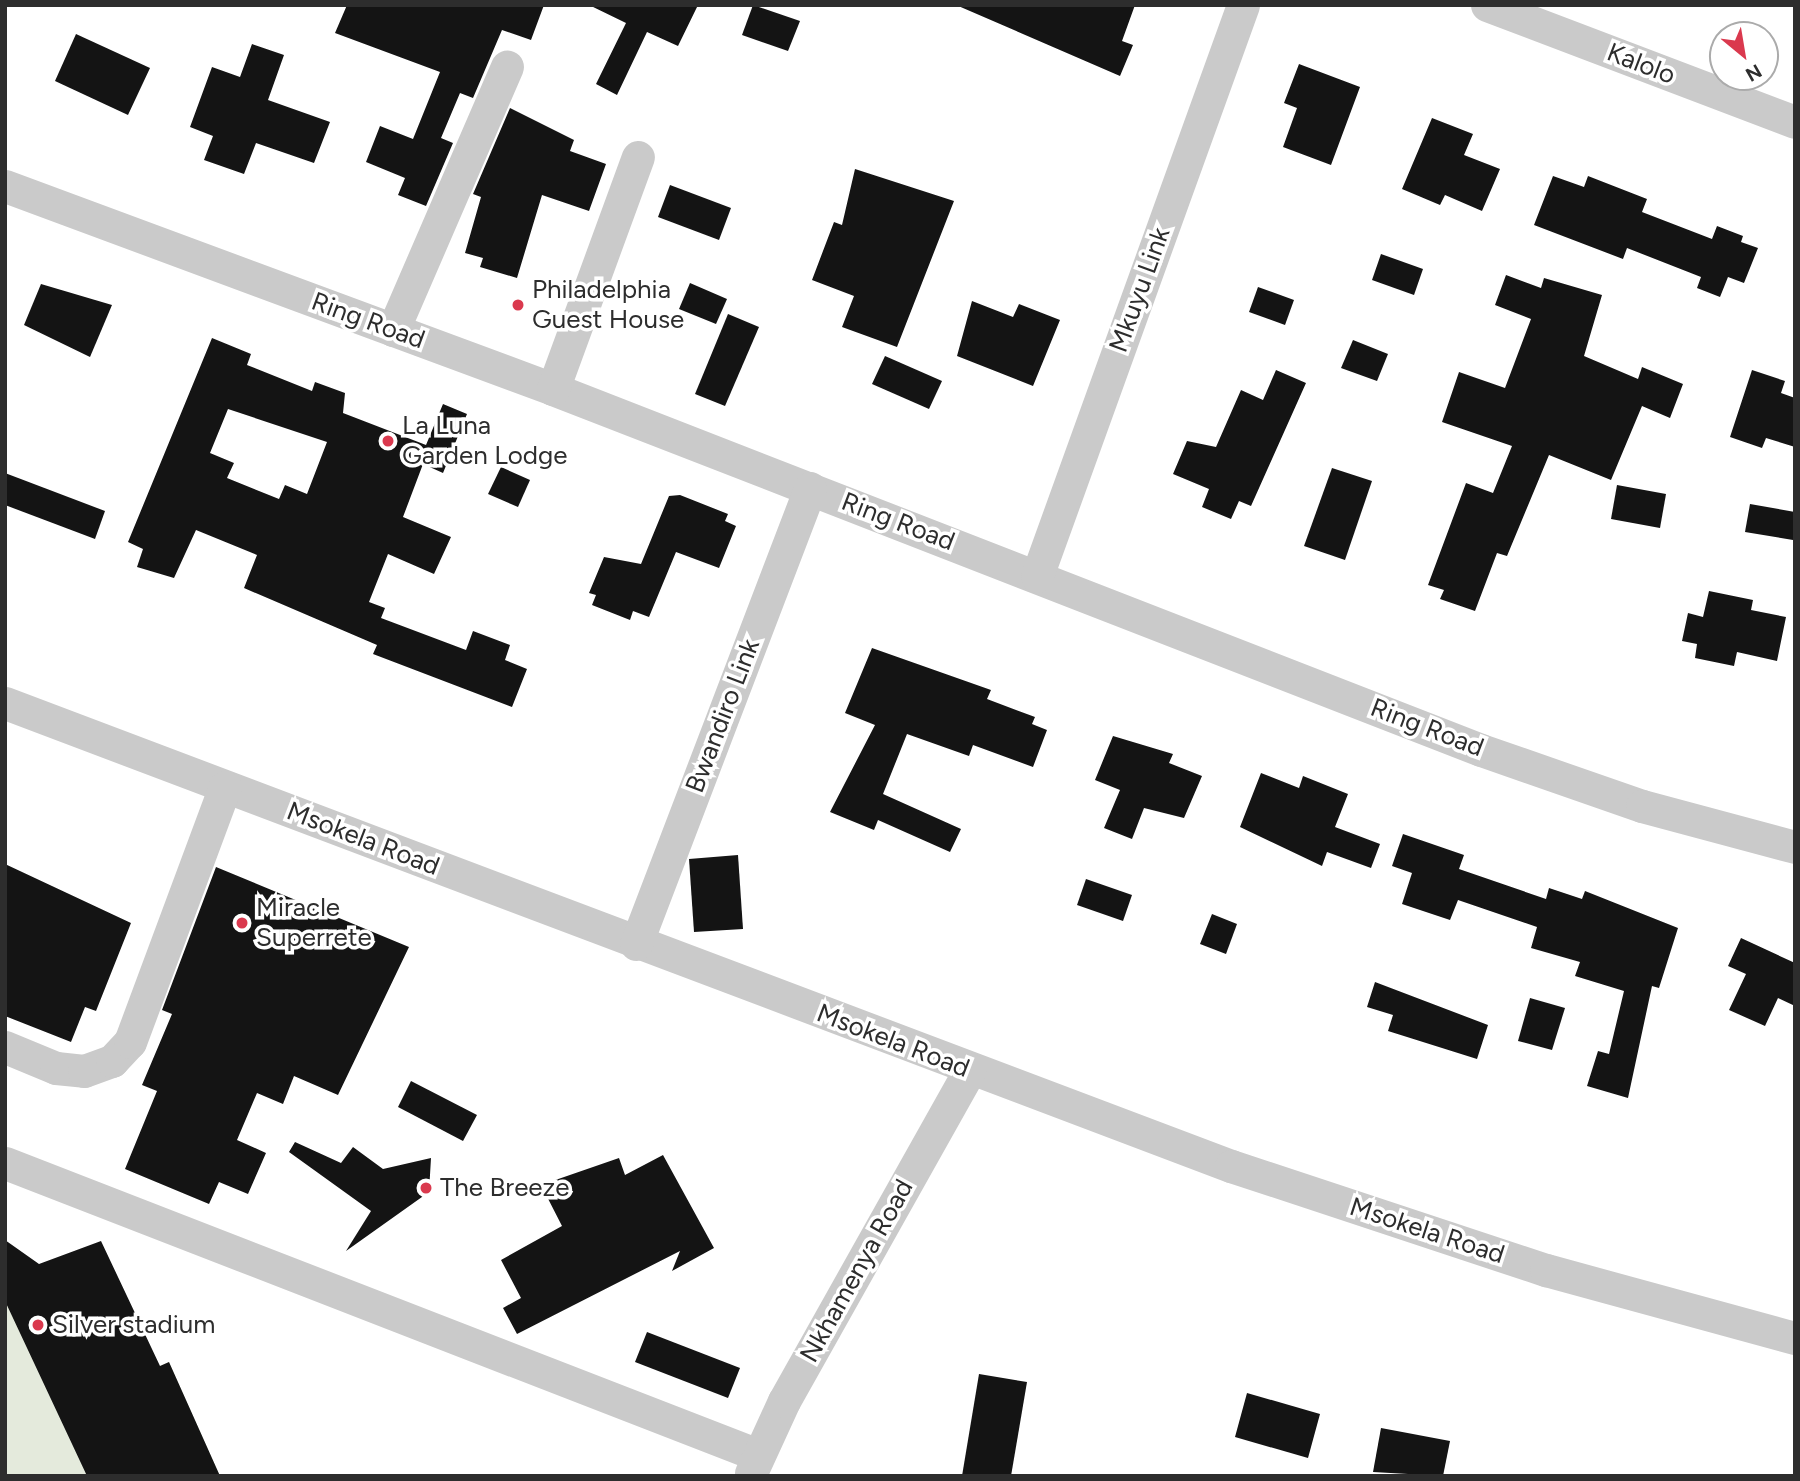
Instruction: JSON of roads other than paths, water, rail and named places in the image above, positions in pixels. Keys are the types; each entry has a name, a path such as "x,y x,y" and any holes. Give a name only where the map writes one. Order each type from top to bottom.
{"street":[{"name":"Mkuyu Link","path":"1037,576 1243,5"},
{"name":"Kalolo","path":"1487,5 1795,122"},
{"path":"393,330 508,68"},
{"path":"553,389 638,157"},
{"name":"Ring Road","path":"5,186 553,389 1583,787 1795,846"},
{"name":"Bwandiro Link","path":"636,944 810,488"},
{"name":"Msokela Road","path":"5,703 636,944 1231,1166 1546,1270 1795,1338"},
{"path":"5,1047 55,1068 85,1071 112,1061 130,1042 225,787"},
{"name":"Nkhamenya Road","path":"754,1465 970,1070"},
{"path":"5,1163 754,1465"}],"place":[{"name":"Philadelphia Guest House","path":"518,305"},
{"name":"La Luna Garden Lodge","path":"388,441"},
{"name":"Miracle Superrete","path":"242,923"},
{"name":"The Breeze","path":"426,1188"},
{"name":"Silver stadium","path":"38,1325"}]}
